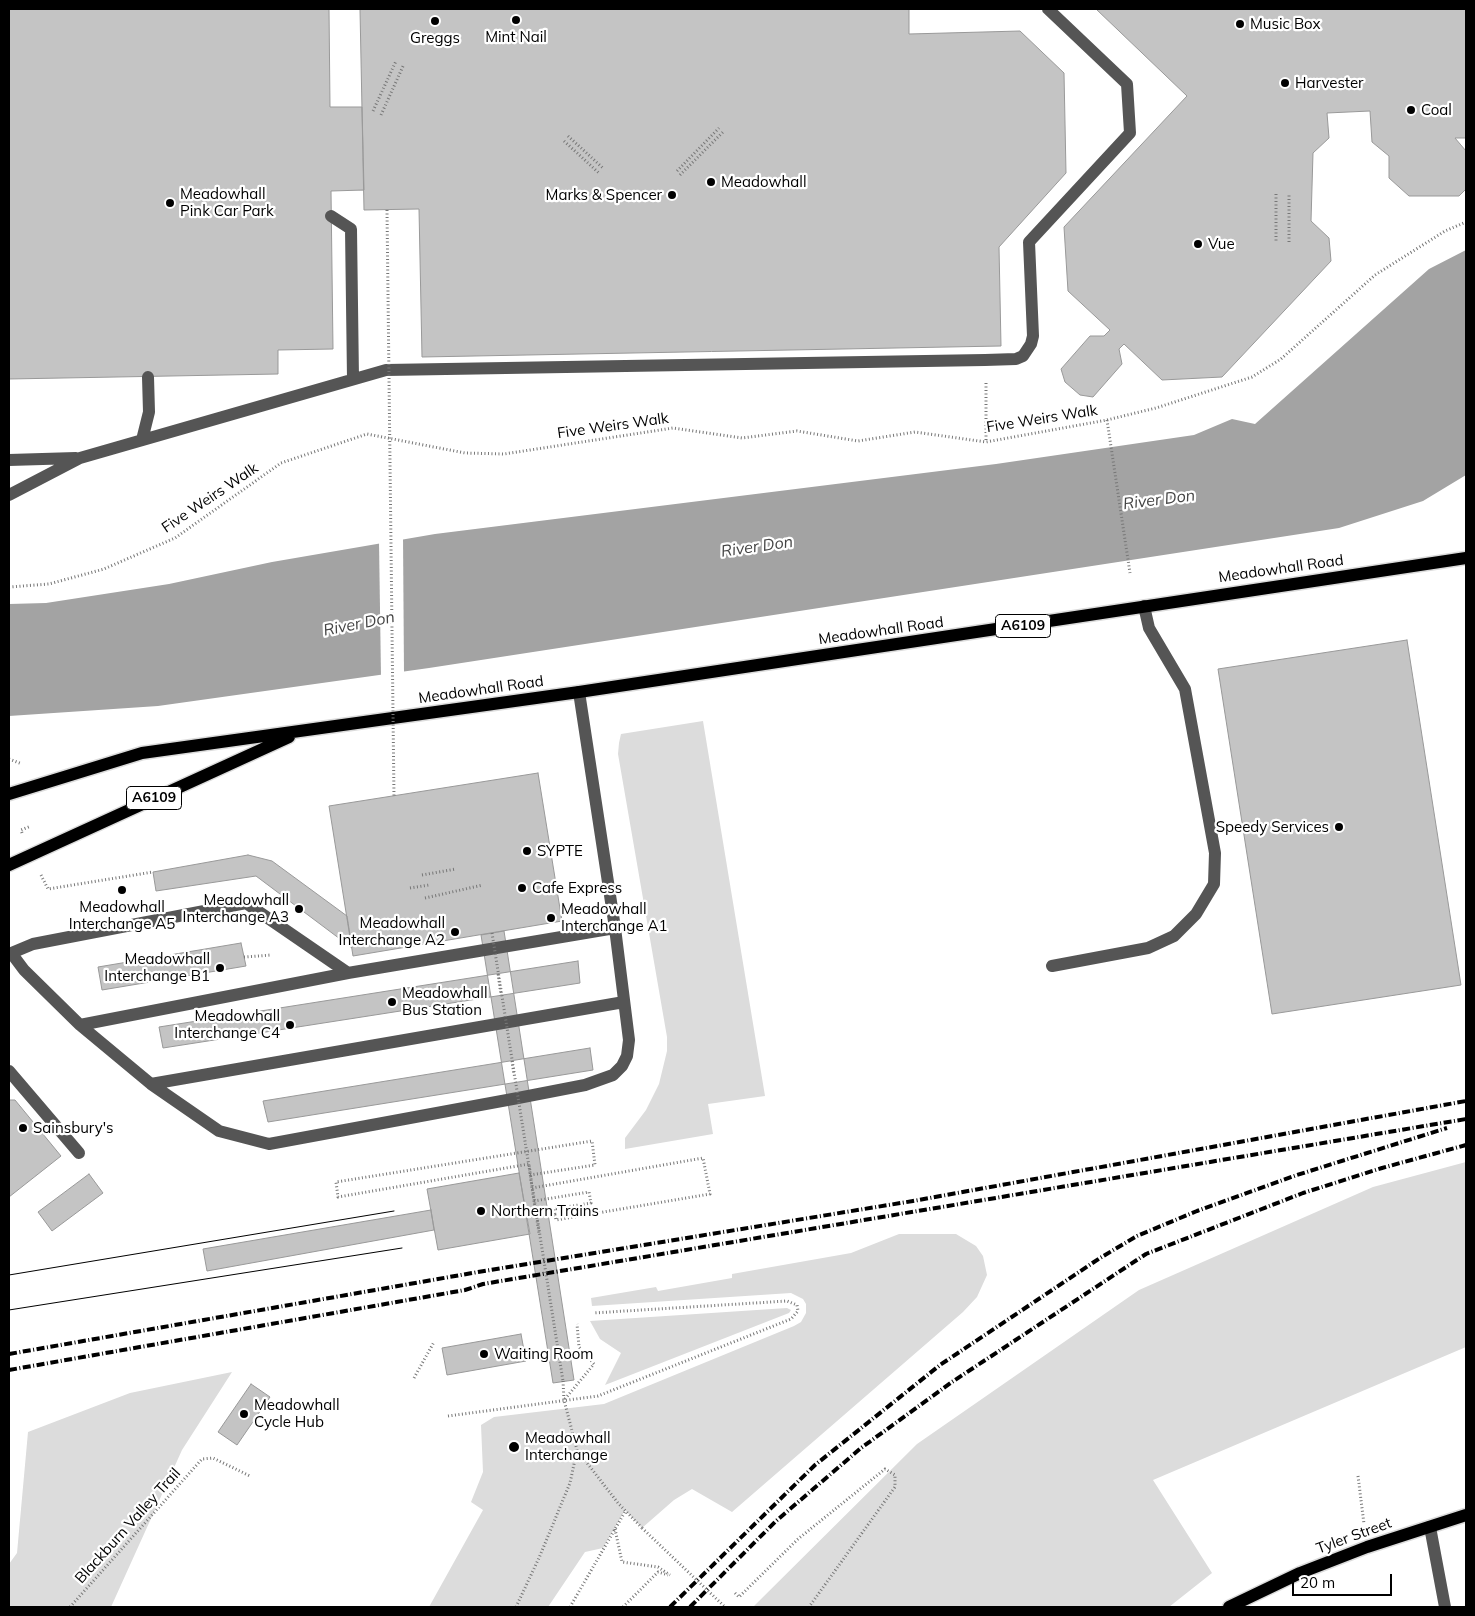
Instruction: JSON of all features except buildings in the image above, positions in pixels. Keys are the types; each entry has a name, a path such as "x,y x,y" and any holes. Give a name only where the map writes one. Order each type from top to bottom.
{"main road":[{"name":"Meadowhall Road","path":"9,794 142,753 579,692 1466,558"},
{"name":"Meadowhall Road","path":"9,865 300,732"},
{"name":"Tyler Street","path":"1228,1607 1300,1573 1366,1547 1466,1515"}],"street":[{"path":"9,495 80,458 386,370 1016,358 1027,351 1034,336 1029,242 1130,133 1127,84 1048,9"},
{"path":"331,216 350,229 353,379"},
{"path":"142,440 149,412 148,377"},
{"path":"9,460 80,458"},
{"path":"1052,966 1148,948 1174,936 1196,914 1214,884 1215,853 1185,689 1149,628 1144,606"},
{"path":"348,973 246,903 33,944 10,954 80,1025 151,1084 219,1131 268,1144 585,1085 613,1075 622,1066 627,1056 629,1040 615,928 579,692"},
{"path":"80,1025 348,973 615,928"},
{"path":"151,1084 624,1002"},
{"path":"9,1071 79,1152"},
{"path":"1430,1527 1445,1607"}],"path":[{"path":"373,111 396,61"},
{"path":"381,114 404,64"},
{"path":"677,172 719,128"},
{"path":"680,175 723,132"},
{"path":"568,136 604,169"},
{"path":"564,140 600,174"},
{"path":"1276,194 1276,242"},
{"path":"1289,194 1289,242"},
{"path":"387,210 394,797"},
{"name":"Five Weirs Walk","path":"9,587 49,584 104,569 175,538 281,463 367,434 465,453 504,454 673,428 742,438 797,431 858,441 915,432 986,442 1107,420 1156,408 1252,377 1295,349 1375,276 1444,231 1466,222"},
{"path":"985,360 986,442"},
{"path":"1107,420 1130,573"},
{"path":"38,823 21,830 48,889 153,872"},
{"path":"422,875 456,869"},
{"path":"410,888 429,885"},
{"path":"425,898 483,885"},
{"path":"492,934 563,1382 564,1400 577,1450 642,1528 725,1607"},
{"path":"244,958 272,955"},
{"path":"498,974 502,995"},
{"path":"512,1061 515,1081"},
{"path":"530,1175 595,1165 592,1142 336,1182 338,1197 528,1164 539,1233"},
{"path":"532,1188 702,1158 710,1194 556,1220 554,1209 591,1203 589,1192 534,1201"},
{"path":"537,1216 554,1215"},
{"path":"448,1416 598,1396 791,1319 798,1311 796,1305 787,1301 593,1313"},
{"path":"564,1400 594,1364 579,1348 577,1324"},
{"path":"414,1378 434,1342"},
{"path":"516,1607 540,1558 570,1484 577,1450"},
{"name":"Blackburn Valley Trail","path":"70,1607 202,1459 213,1458 250,1476"},
{"path":"735,1593 739,1597 798,1539 885,1469 895,1475 895,1487 809,1607"},
{"path":"1358,1476 1366,1547"},
{"path":"570,1607 626,1510"},
{"path":"614,1528 622,1562 658,1567 670,1575 658,1572 623,1607"}],"shaded area":[{"path":"703,721 765,1096 708,1104 713,1134 625,1149 625,1138 646,1110 659,1084 667,1051 667,1037 618,754 619,743 621,734"},
{"path":"1466,1162 1466,1347 1153,1480 1212,1573 1169,1607 753,1607 917,1444 1139,1290 1373,1187"},
{"path":"899,1234 956,1234 976,1246 983,1256 987,1275 977,1297 963,1312 732,1512 692,1489 674,1500 642,1528 625,1510 603,1548 585,1552 548,1607 429,1607 483,1510 471,1502 483,1472 481,1425 494,1417 604,1404 794,1326 801,1322 806,1313 806,1304 803,1299 791,1293 592,1306 591,1298 656,1287 658,1291 732,1278 732,1274 851,1253"},
{"path":"787,1308 791,1310 789,1313 605,1385 621,1353 600,1339 590,1321"},
{"path":"232,1372 182,1450 111,1607 9,1607 9,1564 17,1553 28,1432 130,1393"}],"water":[{"name":"River Don","path":"1466,250 1466,475 1423,501 1339,528 429,668 158,706 9,716 9,604 46,603 169,584 272,562 435,534 996,464 1194,435 1232,419 1255,424 1429,269"}],"pier":[{"path":"403,537 404,674 381,677 379,541"}],"tram line":[{"path":"9,1275 394,1211"},
{"path":"9,1310 402,1248"}],"railway":[{"path":"9,1354 478,1272 913,1201 1466,1101"},
{"path":"9,1370 465,1290 483,1284 1466,1119"},
{"path":"670,1607 815,1465 940,1365 1100,1258 1137,1236 1197,1211 1297,1175 1447,1128"},
{"path":"690,1607 776,1521 861,1448 952,1382 1146,1254 1303,1193 1382,1168 1466,1145"}],"place":[{"name":"Mint Nail","path":"516,20"},
{"name":"Greggs","path":"435,21"},
{"name":"Music Box","path":"1240,24"},
{"name":"Harvester","path":"1285,83"},
{"name":"Coal","path":"1411,110"},
{"name":"Meadowhall","path":"711,182"},
{"name":"Marks & Spencer","path":"672,195"},
{"name":"Meadowhall Pink Car Park","path":"170,203"},
{"name":"Vue","path":"1198,244"},
{"name":"Speedy Services","path":"1339,827"},
{"name":"SYPTE","path":"527,851"},
{"name":"Cafe Express","path":"522,888"},
{"name":"Meadowhall Interchange A5","path":"122,890"},
{"name":"Meadowhall Interchange A3","path":"299,909"},
{"name":"Meadowhall Interchange A1","path":"551,918"},
{"name":"Meadowhall Interchange A2","path":"455,932"},
{"name":"Meadowhall Interchange B1","path":"220,968"},
{"name":"Meadowhall Bus Station","path":"392,1002"},
{"name":"Meadowhall Interchange C4","path":"290,1025"},
{"name":"Sainsbury's","path":"23,1128"},
{"name":"Northern Trains","path":"481,1211"},
{"name":"Waiting Room","path":"484,1354"},
{"name":"Meadowhall Cycle Hub","path":"244,1414"},
{"name":"Meadowhall Interchange","path":"514,1447"}]}
